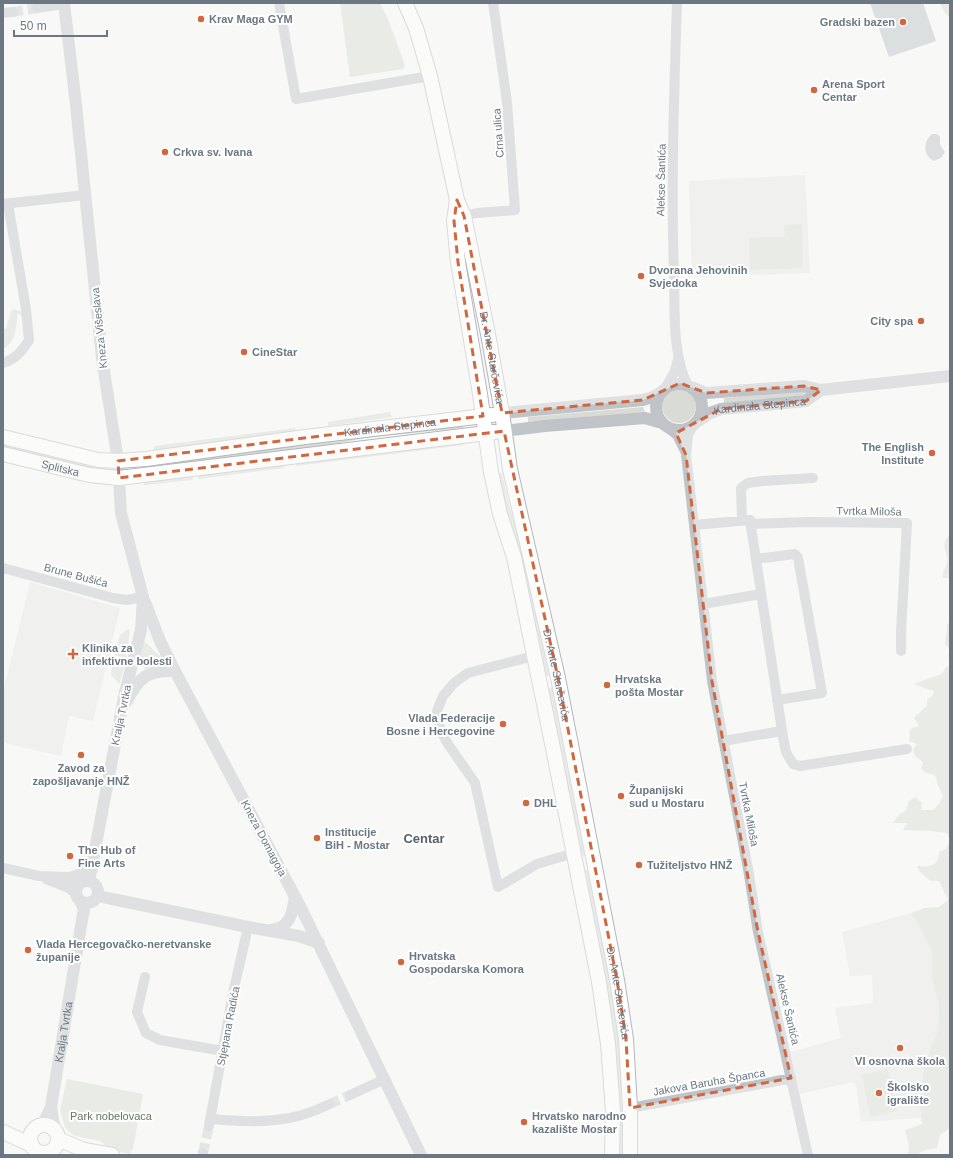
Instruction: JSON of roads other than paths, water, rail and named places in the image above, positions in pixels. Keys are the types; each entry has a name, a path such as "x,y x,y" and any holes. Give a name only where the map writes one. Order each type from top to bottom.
{"main road":[{"name":"Dr. Ante Starčevića","path":"405,3 416,28 430,76 457,200 464,216 488,334 510,469 558,678 617,980 626,1039 630,1108 630,1155"},
{"name":"Dr. Ante Starčevića","path":"457,200 454,221 458,262 496,497 503,525 514,557 528,657 574,853 599,982 608,1044 613,1111 612,1155"},
{"name":"Kardinala Stepinca","path":"118,460 146,459 305,437 502,413"},
{"name":"Kardinala Stepinca","path":"119,478 504,431"},
{"name":"Splitska","path":"3,436 98,460 118,460"},
{"name":"Splitska","path":"3,454 89,475 119,478"},
{"path":"3,1132 43,1143 112,1155"}],"street":[{"path":"42,3 36,8 64,4"},
{"path":"279,3 296,98 430,76"},
{"name":"Crna ulica","path":"464,216 476,213 515,210 508,102 493,3"},
{"name":"Alekse Šantića","path":"677,3 672,228 675,320 678,357 683,376 690,386"},
{"name":"Kneza Višeslava","path":"64,4 102,358 118,460 119,478"},
{"path":"3,362 13,360 30,340 26,309 6,204 85,195"},
{"name":"Alekse Šantića","path":"663,390 674,371 678,357"},
{"name":"Kardinala Stepinca","path":"690,386 706,393 804,386 821,390 950,376"},
{"path":"680,383 690,386 699,393 702,400 702,415 695,424 684,430 676,430 665,425 658,416 656,408 657,400 663,390 672,384 680,383"},
{"name":"Kardinala Stepinca","path":"502,413 644,400 653,397 663,390"},
{"name":"Kardinala Stepinca","path":"695,424 710,413 721,410 806,401 821,390"},
{"name":"Kardinala Stepinca","path":"504,431 545,426 645,418 665,425"},
{"name":"Tvrtka Miloša","path":"695,424 688,436 686,455 712,681 747,867"},
{"name":"Tvrtka Miloša","path":"665,425 677,435 686,455"},
{"name":"Kralja Tvrtka","path":"43,1143 51,1107 86,901 78,888 82,882 87,881 92,869 125,692 141,630 143,598 121,513 119,478"},
{"path":"812,478 762,481 748,483 741,488 746,522 756,560 786,752 793,764 800,766 907,749"},
{"name":"Tvrtka Miloša","path":"694,525 746,522 907,523 901,651"},
{"path":"756,560 795,554 798,558 822,693 777,700"},
{"name":"Brune Bušića","path":"3,568 113,598 127,600 143,598"},
{"path":"703,604 761,594"},
{"name":"Kneza Domagoja","path":"143,598 160,641 175,671 319,943 422,1155"},
{"path":"528,657 468,673 454,683 443,696 437,711 438,721 448,744 475,783 498,887 537,864 574,853"},
{"path":"120,717 131,694 144,676 160,671 175,671"},
{"path":"723,741 782,731"},
{"name":"Alekse Šantića","path":"747,867 758,932 808,1155"},
{"path":"3,868 38,876 69,888 86,901 270,930 299,936 319,943"},
{"path":"70,878 92,869"},
{"path":"38,876 70,878 87,881 96,885 98,892 86,901"},
{"path":"270,930 282,927 288,921 295,897"},
{"name":"Stjepana Radića","path":"248,927 210,1122 290,1118 311,1112 330,1104"},
{"path":"144,977 137,1012 146,1033 160,1040 223,1051"},
{"name":"Jakova Baruha Španca","path":"630,1108 791,1078"},
{"path":"350,1095 385,1079"}],"tunnel":[{"path":"13,12 37,8"},
{"path":"330,1104 350,1095"},
{"path":"203,1153 209,1126"}],"place":[{"name":"Krav Maga GYM","path":"201,19"},
{"name":"Gradski bazen","path":"903,22"},
{"name":"Arena Sport Centar","path":"814,90"},
{"name":"Crkva sv. Ivana","path":"165,152"},
{"name":"Dvorana Jehovinih Svjedoka","path":"641,276"},
{"name":"City spa","path":"921,321"},
{"name":"CineStar","path":"244,352"},
{"name":"The English Institute","path":"932,453"},
{"name":"Klinika za infektivne bolesti","path":"73,654"},
{"name":"Hrvatska pošta Mostar","path":"607,685"},
{"name":"Vlada Federacije Bosne i Hercegovine","path":"503,724"},
{"name":"Zavod za zapošljavanje HNŽ","path":"81,755"},
{"name":"Županijski sud u Mostaru","path":"621,796"},
{"name":"DHL","path":"526,803"},
{"name":"Institucije BiH - Mostar","path":"317,838"},
{"name":"The Hub of Fine Arts","path":"70,856"},
{"name":"Tužiteljstvo HNŽ","path":"639,865"},
{"name":"Vlada Hercegovačko-neretvanske županije","path":"28,950"},
{"name":"Hrvatska Gospodarska Komora","path":"401,962"},
{"name":"VI osnovna škola","path":"900,1048"},
{"name":"Školsko igralište","path":"879,1093"},
{"name":"Hrvatsko narodno kazalište Mostar","path":"524,1122"}],"district":[{"name":"Centar","path":"424,838"}],"park label":[{"name":"Park nobelovaca","path":"111,1116"}]}
